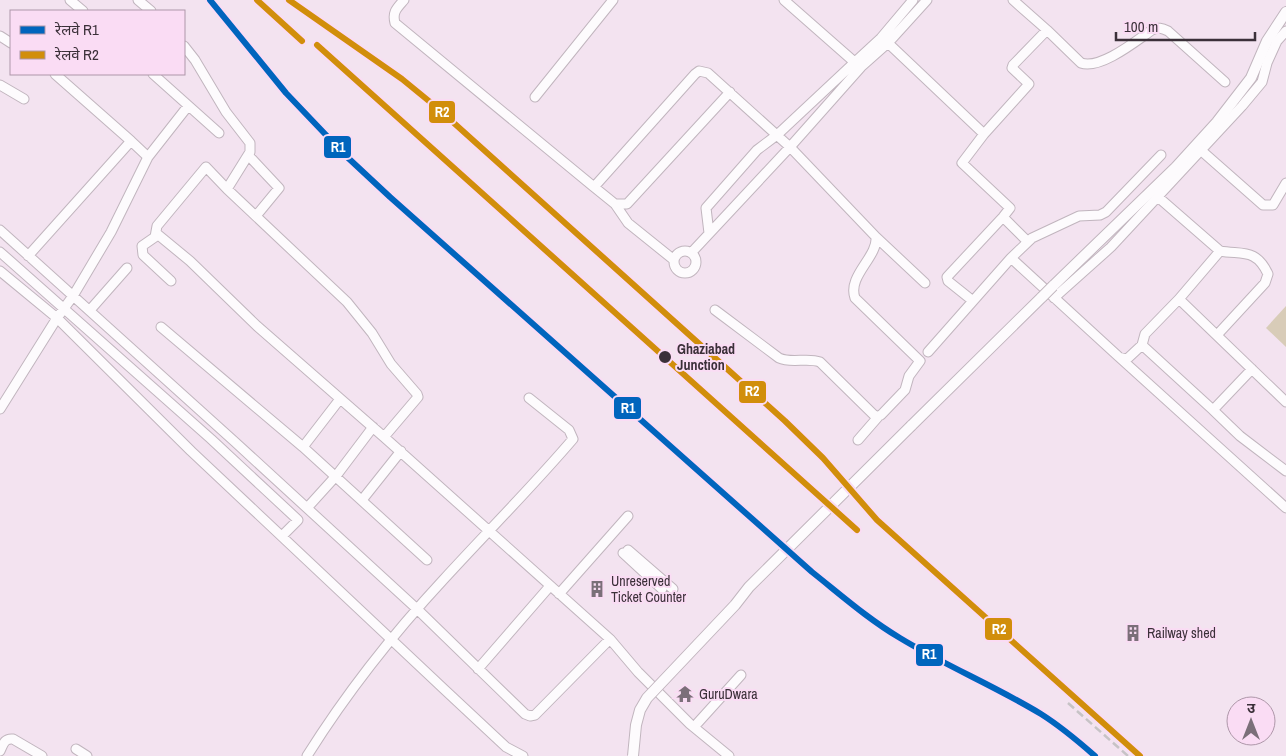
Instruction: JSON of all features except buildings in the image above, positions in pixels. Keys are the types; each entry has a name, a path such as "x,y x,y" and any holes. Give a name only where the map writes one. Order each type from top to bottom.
{"street":[{"path":"70,0 82,10"},
{"path":"138,0 150,10"},
{"path":"404,0 395,9 395,23 615,204 628,223 674,260"},
{"path":"535,97 613,0"},
{"path":"784,0 858,65"},
{"path":"692,252 790,147 913,0"},
{"path":"709,233 706,208 757,150 858,65 888,43 927,0"},
{"path":"1013,0 1081,63 1099,62 1114,55 1152,30 1163,28 1226,82"},
{"path":"633,756 636,725 646,698 735,605 749,587 882,454 1176,167 1217,122 1251,78 1267,41 1286,12"},
{"path":"973,301 948,281 949,274 1010,208 962,163 984,134 1028,84 1014,72 1013,65 1047,30"},
{"path":"1054,298 1111,247 1242,106 1262,82 1267,63 1277,41 1286,34"},
{"path":"888,43 984,134"},
{"path":"185,47 195,60 226,112 250,143 251,148 248,155 227,189"},
{"path":"594,187 695,74 699,71 708,73 790,147 924,283"},
{"path":"56,75 148,157"},
{"path":"154,75 219,133"},
{"path":"0,85 24,98"},
{"path":"615,204 627,204 632,201 730,92"},
{"path":"0,410 57,318 73,296 111,232 148,157 188,106"},
{"path":"28,256 131,141"},
{"path":"1204,153 1263,205 1273,205 1286,183"},
{"path":"248,155 279,188 256,216"},
{"path":"928,352 1027,242 1079,216 1106,212 1161,155"},
{"path":"171,281 143,255 142,246 155,237 157,226 206,167 347,302 372,333 391,364 418,396 384,437"},
{"path":"1158,197 1220,251 1245,252 1254,256 1262,263 1268,274 1266,283 1216,335"},
{"path":"1003,217 1027,242"},
{"path":"0,230 417,609 525,714 534,715 610,639"},
{"path":"156,233 190,261 256,326 401,451 610,639 664,699 729,756"},
{"path":"858,440 905,390 909,376 920,361 855,298 853,293 855,282 875,245 876,236"},
{"path":"683,250 692,252 697,262 688,277 677,270 673,263 676,254 683,250"},
{"path":"1119,357 1126,359 1142,346 1145,334 1179,299 1220,251"},
{"path":"0,252 211,439 298,520"},
{"path":"1011,258 1286,508"},
{"path":"90,310 127,268"},
{"path":"0,271 57,318 165,425 506,747 523,756"},
{"path":"1179,299 1286,402"},
{"path":"715,310 785,361 808,360 820,362 873,416 878,417"},
{"path":"161,327 303,447 427,560"},
{"path":"1142,346 1240,436 1286,470"},
{"path":"1213,410 1252,369"},
{"path":"307,756 338,708 392,638 572,439 569,430 529,398"},
{"path":"303,447 340,399"},
{"path":"282,536 336,476 373,427"},
{"path":"362,500 401,451"},
{"path":"560,594 628,516"},
{"path":"662,589 626,551 673,589"},
{"path":"478,669 550,586"},
{"path":"694,727 741,675"},
{"path":"0,751 5,741 13,739 42,756"},
{"path":"76,749 87,756"}],"shaded area":[{"path":"1286,306 1286,347 1266,328"}],"railway":[{"path":"1068,703 1128,756"}],"rail line":[{"name":"R1","path":"210,0 286,93 346,156 812,572 888,631 1041,714 1095,756"},
{"name":"R2","path":"257,0 302,41"},
{"name":"R2","path":"289,0 402,79 435,106 785,421 823,458 877,520 1140,756"},
{"name":"R2","path":"317,45 857,530"}],"place":[{"name":"Ghaziabad Junction","path":"665,357"},
{"name":"Unreserved Ticket Counter","path":"597,589"},
{"name":"Railway shed","path":"1133,633"},
{"name":"GuruDwara","path":"685,694"}]}
